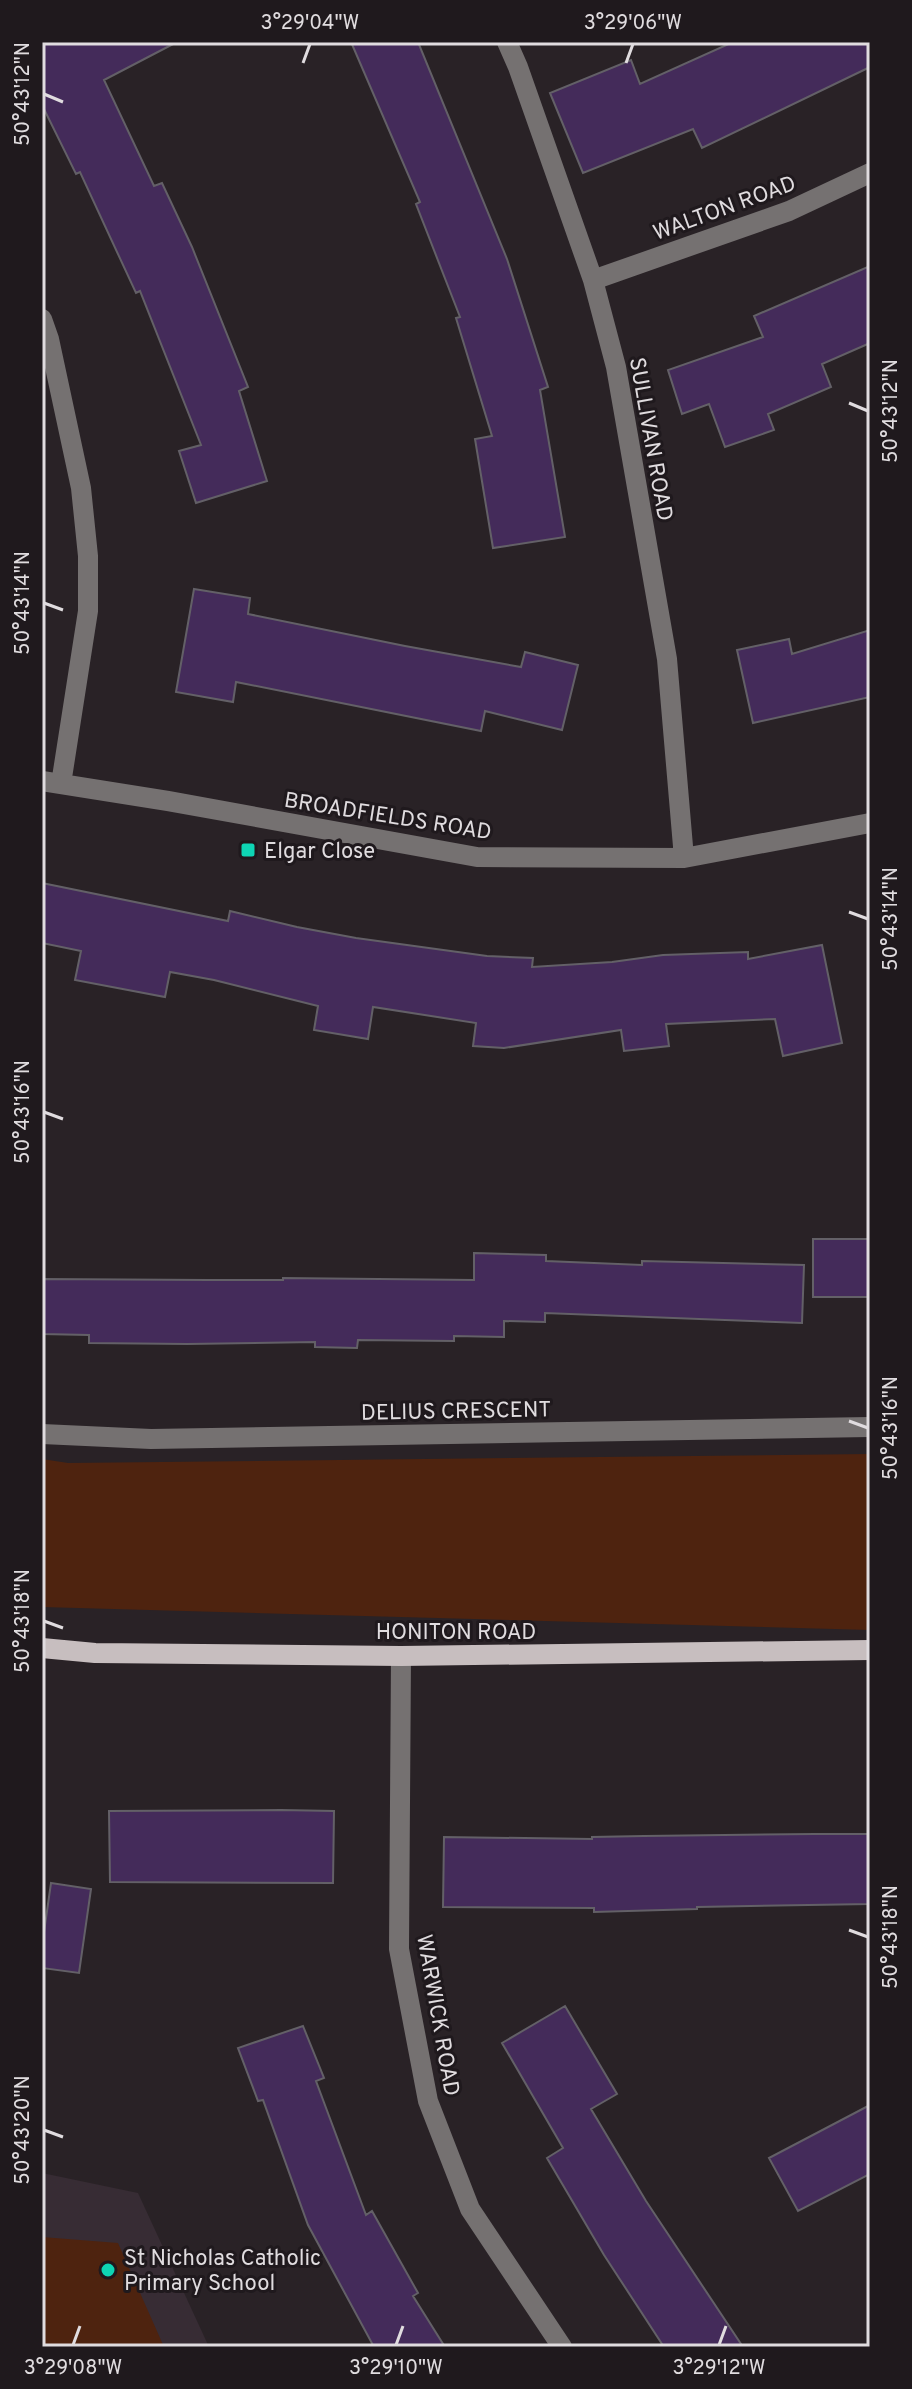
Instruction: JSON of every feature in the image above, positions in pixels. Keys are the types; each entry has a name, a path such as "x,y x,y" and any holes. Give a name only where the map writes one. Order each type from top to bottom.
{"main road":[{"name":"HONITON ROAD","path":"42,1648 95,1653 401,1656 870,1650"}],"street":[{"name":"SULLIVAN ROAD","path":"507,42 593,280 616,367 667,659 684,858"},
{"name":"WALTON ROAD","path":"593,280 789,211 870,173"},
{"path":"42,319 81,488 88,556 88,611 52,783"},
{"name":"BROADFIELDS ROAD","path":"52,783 477,857 684,858 870,823"},
{"name":"DELIUS CRESCENT","path":"42,1434 151,1439 870,1427"},
{"name":"WARWICK ROAD","path":"401,1656 399,1949 428,2101 470,2209 562,2347"}],"shaded area":[{"path":"870,1454 870,1630 42,1607 42,1459 68,1463"},
{"name":"St Nicholas Catholic Primary School","path":"42,2173 138,2193 209,2347 42,2347"},
{"path":"42,2237 118,2243 164,2347 42,2347"}],"building":[{"path":"42,42 177,42 104,80 154,186 162,183 192,247 248,387 239,391 267,481 196,503 179,451 201,445 140,291 136,293 80,172 76,174 42,105"},
{"path":"351,42 418,42 507,259 548,387 540,390 565,537 493,548 475,439 492,436 456,318 460,317 416,204 420,202"},
{"path":"733,42 870,42 870,67 702,148 693,129 583,173 550,93 631,60 640,84"},
{"path":"870,266 870,343 822,364 831,387 768,414 774,430 725,447 709,404 682,414 668,370 763,337 754,316"},
{"path":"194,589 250,598 248,614 405,646 521,667 525,652 578,665 562,730 485,711 481,731 236,682 233,702 176,692"},
{"path":"870,630 870,697 753,723 737,650 789,639 792,654"},
{"path":"42,883 228,921 230,911 356,938 487,956 533,958 532,967 663,955 748,952 748,959 822,945 842,1043 783,1056 775,1019 666,1024 669,1046 624,1051 621,1030 504,1048 473,1046 476,1023 373,1007 368,1039 314,1030 318,1006 214,980 170,972 165,997 75,980 81,951 42,943"},
{"path":"813,1239 870,1239 870,1297 813,1297"},
{"path":"474,1253 546,1255 546,1261 642,1265 642,1261 804,1265 802,1323 545,1313 545,1322 504,1321 504,1337 454,1336 454,1341 358,1340 357,1348 315,1347 315,1342 89,1343 89,1335 42,1334 42,1279 474,1280"},
{"path":"109,1811 334,1811 333,1883 110,1882"},
{"path":"870,1834 870,1904 594,1912 594,1908 443,1907 444,1837 592,1839"},
{"path":"51,1883 91,1889 79,1973 42,1968"},
{"path":"565,2006 617,2094 591,2109 646,2201 743,2347 664,2347 604,2255 547,2158 563,2148 502,2043"},
{"path":"303,2026 324,2078 316,2081 366,2215 372,2211 418,2293 413,2296 445,2347 374,2347 308,2225 263,2100 258,2101 238,2048"},
{"path":"870,2105 870,2174 798,2211 769,2158"}],"place":[{"name":"Elgar Close","path":"248,850"},
{"name":"St Nicholas Catholic Primary School","path":"108,2270"}]}
